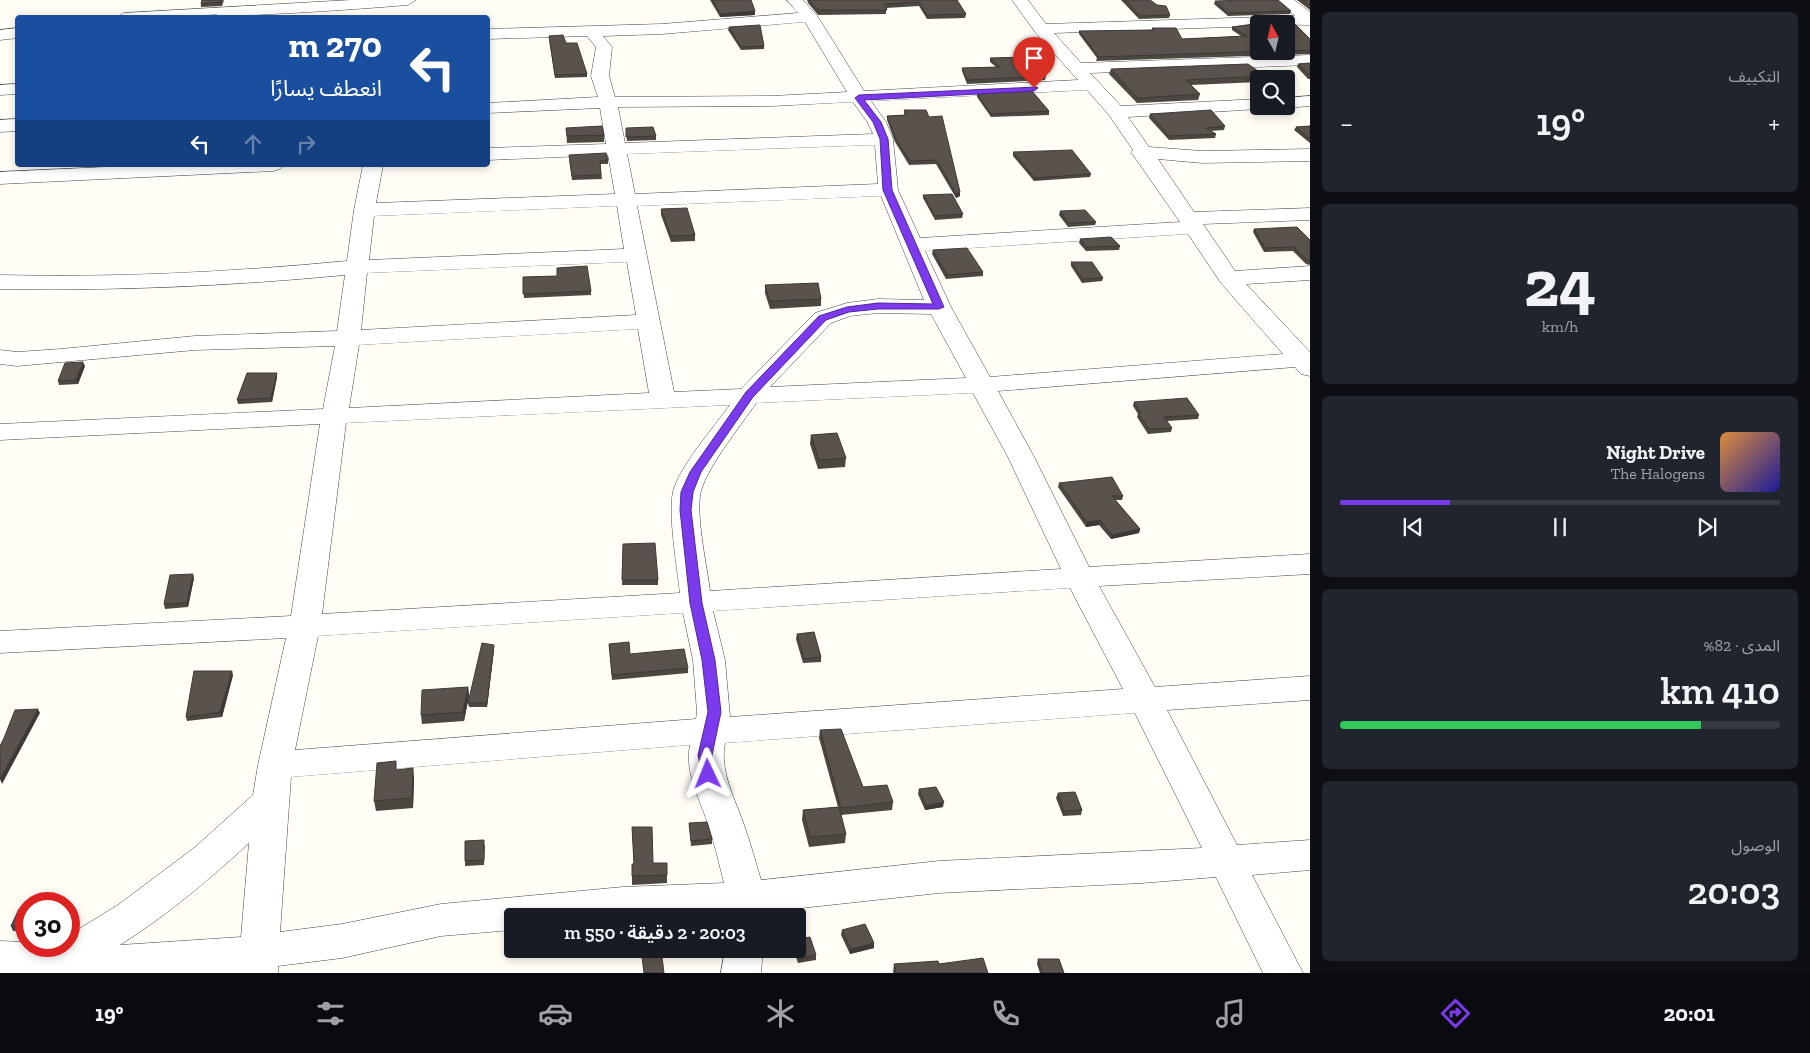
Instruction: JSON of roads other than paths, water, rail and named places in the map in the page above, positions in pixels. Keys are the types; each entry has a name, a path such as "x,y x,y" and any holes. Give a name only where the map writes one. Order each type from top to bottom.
{"street":[{"path":"1020,0 1041,29 1116,112 1141,152 1229,278 1307,363"},
{"path":"1041,29 1310,20 1284,0"},
{"path":"173,15 404,1"},
{"path":"392,15 404,1"},
{"path":"490,34 718,26 802,8 859,98 877,122 884,139 888,190 939,307 1020,455 1079,577 1145,700 1225,862 1283,973"},
{"path":"591,31 604,47 600,76 608,102 617,148 646,321 663,399"},
{"path":"0,35 15,33"},
{"path":"1077,68 1310,60"},
{"path":"490,108 608,102 772,101 859,98 1092,85"},
{"path":"0,90 15,89"},
{"path":"1295,102 1310,101"},
{"path":"1116,112 1250,105"},
{"path":"0,126 15,125"},
{"path":"490,154 884,139"},
{"path":"1141,152 1202,157 1303,155 1310,173"},
{"path":"0,178 231,167"},
{"path":"260,963 270,801 275,765 305,624 334,417 348,338 364,210 373,167"},
{"path":"364,210 888,190"},
{"path":"912,245 1310,214"},
{"path":"0,282 96,284 262,276 356,267 636,255"},
{"path":"1229,278 1310,273"},
{"path":"747,907 727,827 708,774 705,755 714,712 709,660 696,603 686,510 687,492 696,472 750,394 823,318 847,310 878,306 939,307"},
{"path":"0,357 17,359 61,356 195,343 348,338 646,321"},
{"path":"0,432 334,417 750,394 980,385 1307,363"},
{"path":"0,642 696,603 1079,577 1310,564"},
{"path":"275,765 710,731 1310,688"},
{"path":"61,960 132,917 207,859 270,801"},
{"path":"0,958 124,962 260,963 342,941 441,920 623,903 747,907 853,885 939,877 1225,862 1310,855"},
{"path":"741,973 743,958"}]}
